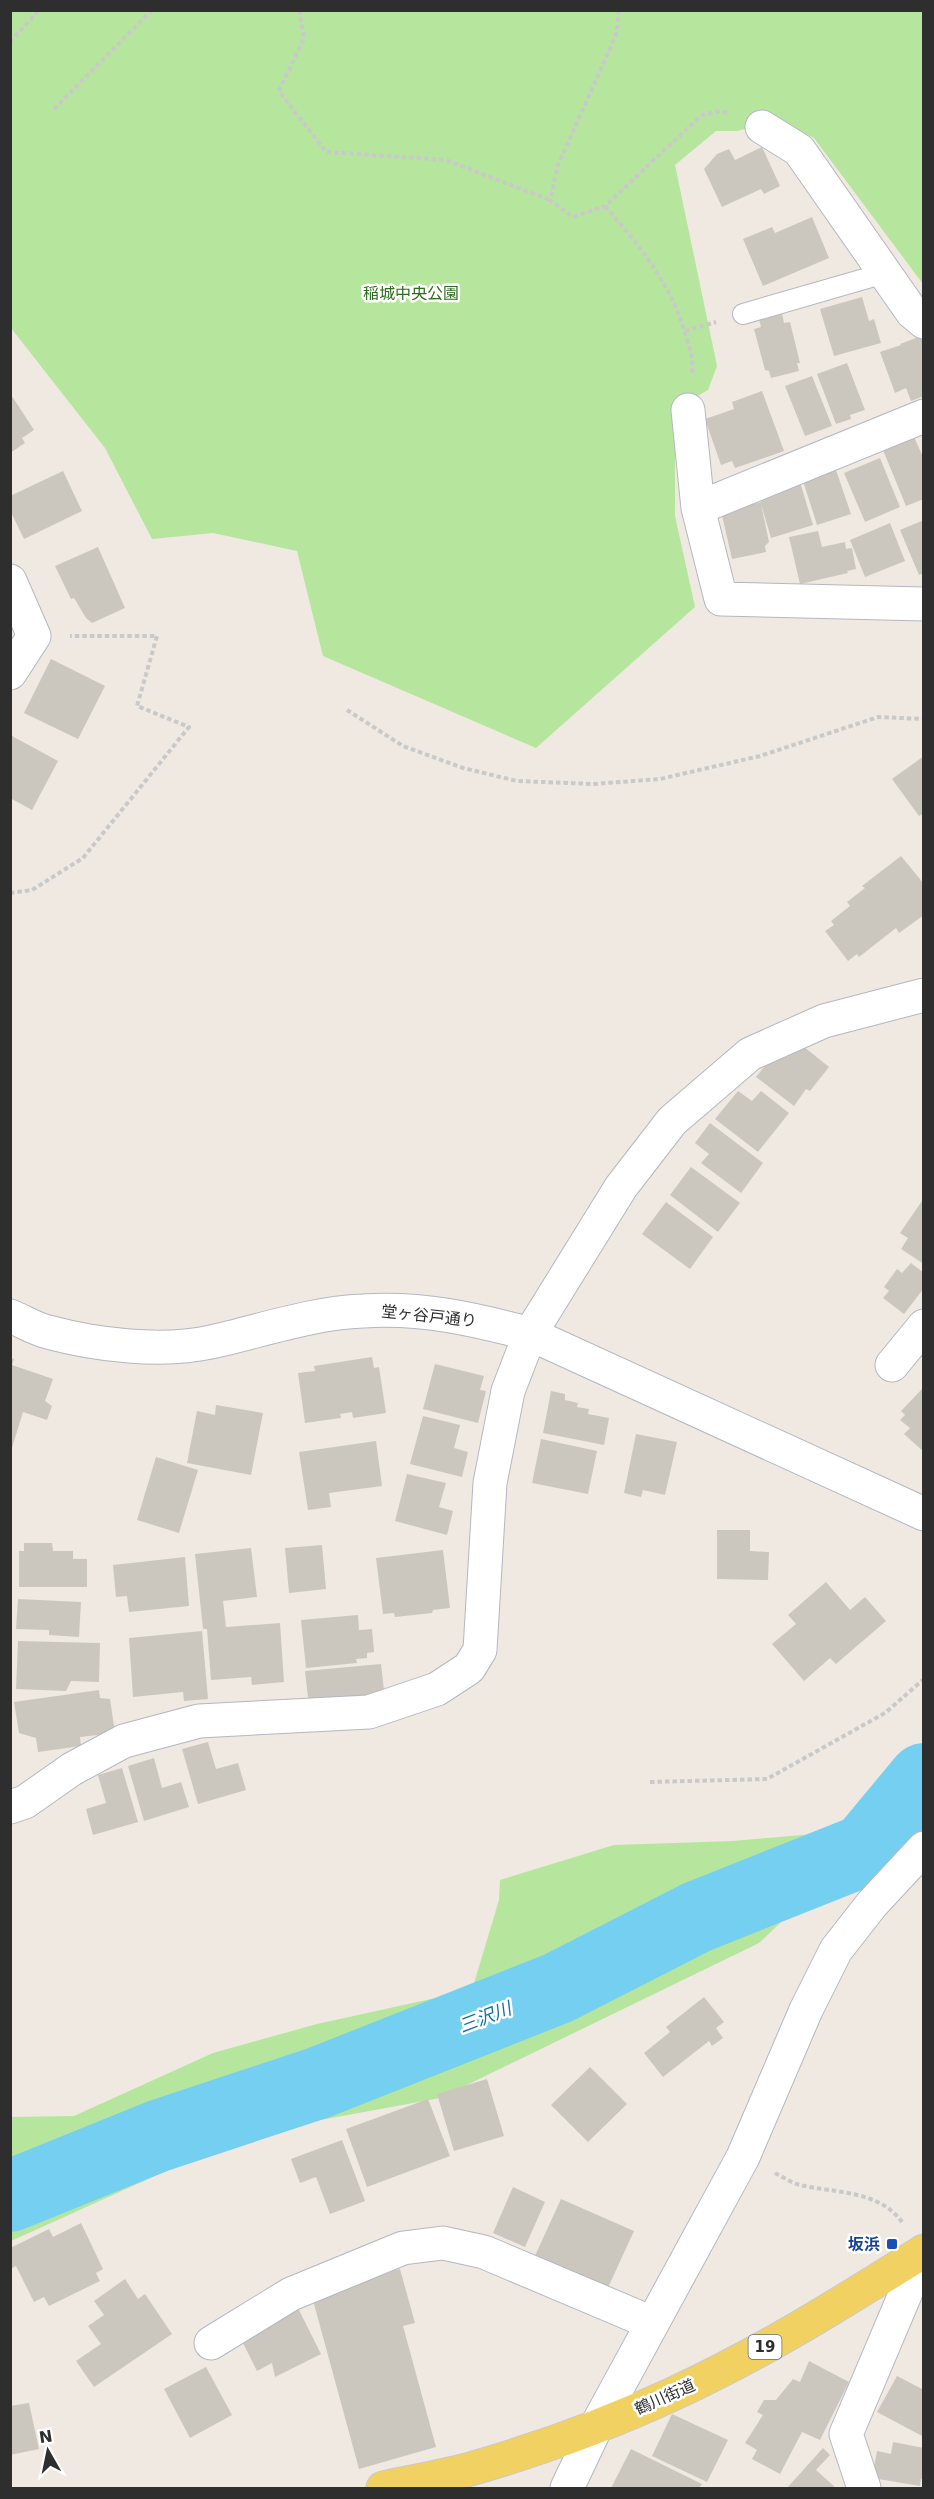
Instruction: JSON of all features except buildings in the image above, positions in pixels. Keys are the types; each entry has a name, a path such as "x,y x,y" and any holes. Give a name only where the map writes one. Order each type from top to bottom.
{"main road":[{"name":"鶴川街道","path":"383,2488 466,2470 597,2426 675,2394 812,2321 923,2252"}],"street":[{"path":"762,127 799,150 912,312 924,322"},
{"path":"688,410 698,508 721,599 924,604"},
{"path":"698,508 924,416"},
{"path":"10,581 34,636 10,673"},
{"path":"10,1808 25,1802 72,1770 124,1741 199,1721 369,1712 437,1689 469,1668 480,1650 490,1483 508,1391 530,1334 621,1187 672,1121 750,1054 824,1021 924,995"},
{"name":"堂ヶ谷戸通り","path":"10,1316 46,1332 114,1344 166,1346 208,1343 310,1318 362,1311 408,1311 464,1317 530,1334 924,1514"},
{"path":"892,1365 924,1326"},
{"path":"567,2488 597,2426 743,2157 806,2010 836,1950 872,1904 924,1848"},
{"path":"211,2343 291,2294 403,2248 443,2243 484,2252 652,2323"},
{"path":"864,2488 846,2434 923,2252"}],"lane":[{"path":"743,314 885,273"}],"path":[{"path":"10,42 39,10"},
{"path":"54,109 152,10"},
{"path":"299,10 304,38 279,91 326,152 446,160 550,200 573,217 605,206 702,116 720,111 740,116 762,127"},
{"path":"550,200 558,165 616,35 619,10"},
{"path":"605,206 657,270 679,311 693,361 688,410"},
{"path":"10,893 32,890 83,858 189,727 137,706 157,636 34,636"},
{"path":"347,710 403,746 463,768 517,781 593,784 660,779 760,756 878,717 924,719"},
{"path":"650,1782 767,1779 885,1713 924,1679"},
{"path":"743,2157 797,2185 868,2197 898,2216 923,2252"}],"green space":[{"name":"稲城中央公園","path":"11,11 923,11 923,284 814,138 779,120 737,131 716,131 675,165 717,366 708,390 675,409 675,516 695,607 536,748 323,656 297,551 213,533 152,539 105,448 11,328"},
{"path":"880,1828 759,1943 440,2098 250,2133 11,2241 10,2117 74,2116 213,2053 317,2024 472,1990 499,1900 500,1880 614,1845 733,1841"}],"waterway":[{"name":"三沢川","path":"10,2196 158,2136 318,2083 558,1988 697,1917 865,1850 924,1779"}],"place":[{"name":"坂浜","path":"892,2244"}]}
